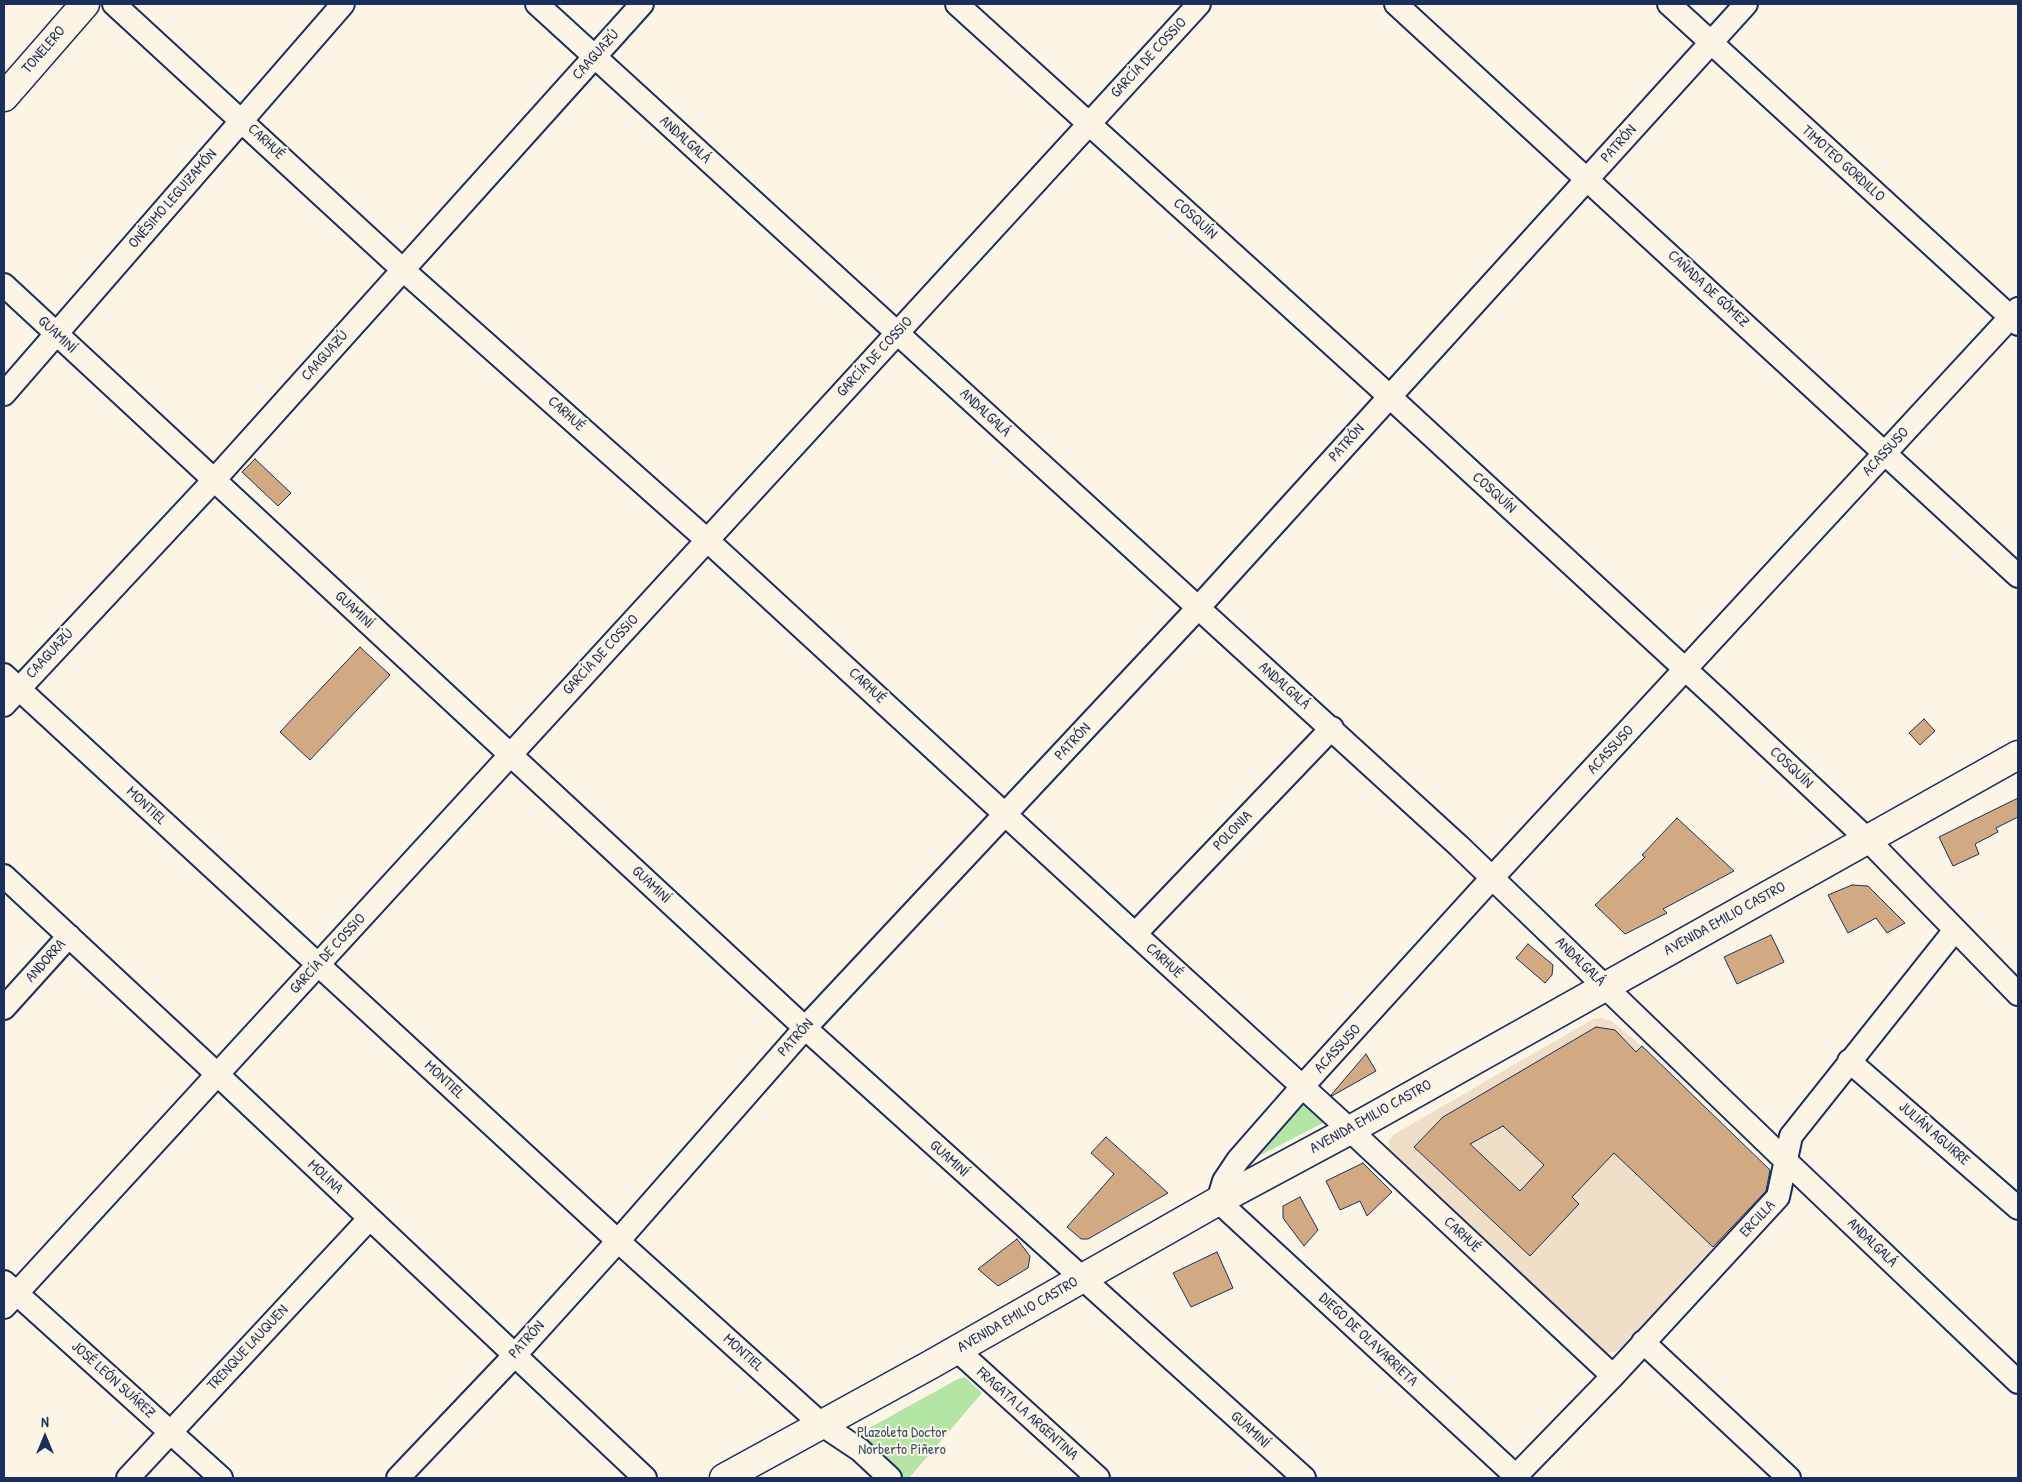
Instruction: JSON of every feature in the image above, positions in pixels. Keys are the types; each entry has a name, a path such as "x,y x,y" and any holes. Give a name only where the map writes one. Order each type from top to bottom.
{"main road":[{"name":"TONELERO","path":"4,97 85,4"},
{"name":"AVENIDA EMILIO CASTRO","path":"724,1478 957,1350 1218,1201 1350,1130 2018,756"}],"street":[{"name":"CARHUÉ","path":"114,4 402,269 708,540 1350,1130 1612,1376"},
{"name":"ONÉSIMO LEGUIZAMÓN","path":"4,394 344,4"},
{"name":"ANDALGALÁ","path":"537,4 594,58 1332,728 1606,986 2018,1382"},
{"name":"CAAGUAZÚ","path":"8,689 215,479 642,4"},
{"name":"COSQUÍN","path":"957,4 1389,396 1686,670 1867,839 2018,994"},
{"name":"GARCÍA DE COSSIO","path":"8,1294 217,1074 1199,4"},
{"name":"CAÑADA DE GÓMEZ","path":"1396,4 2018,576"},
{"name":"TIMOTEO GORDILLO","path":"1669,4 2016,317"},
{"name":"PATRÓN","path":"398,1478 514,1356 618,1241 804,1028 1198,608 1746,4"},
{"name":"GUAMINÍ","path":"4,285 804,1028 1304,1478"},
{"name":"ACASSUSO","path":"1218,1201 1224,1181 1238,1160 1302,1087 1885,452 2016,317"},
{"name":"MONTIEL","path":"8,689 318,964 618,1241 822,1424 860,1450 890,1478"},
{"name":"POLONIA","path":"1135,934 1332,728"},
{"name":"MOLINA","path":"4,876 645,1478"},
{"name":"ERCILLA","path":"1516,1477 1778,1197 1791,1136 1955,930"},
{"name":"ANDORRA","path":"4,1008 69,936"},
{"name":"JULIÁN AGUIRRE","path":"1849,1061 2014,1197"},
{"name":"DIEGO DE OLAVARRIETA","path":"1218,1201 1516,1477"},
{"name":"TRENQUE LAUQUEN","path":"128,1478 370,1219"},
{"name":"JOSÉ LEÓN SUÁREZ","path":"8,1294 171,1432 221,1478"},
{"path":"1643,1342 1789,1478"},
{"name":"FRAGATA LA ARGENTINA","path":"957,1350 1098,1478"}],"shaded area":[{"path":"1601,1018 1613,1022 1642,1046 1575,1115 1713,1247 1624,1347 1614,1352 1606,1353 1600,1351 1391,1156 1388,1149 1389,1141 1393,1135 1593,1019"}],"green space":[{"path":"1302,1100 1325,1122 1251,1160"},
{"name":"Plazoleta Doctor Norberto Piñero","path":"965,1377 982,1393 909,1478 899,1478 859,1441 862,1432 958,1379"}],"building":[{"path":"255,459 291,493 278,506 242,472"},
{"path":"360,647 390,675 310,760 280,732"},
{"path":"1924,719 1935,731 1920,745 1909,733"},
{"path":"2018,798 2018,817 1996,828 1998,832 1975,844 1979,854 1953,866 1939,837"},
{"path":"1677,818 1734,871 1663,909 1667,913 1625,934 1595,905 1645,857 1642,855"},
{"path":"1852,885 1868,886 1905,923 1887,933 1876,918 1848,933 1828,895"},
{"path":"1771,935 1784,962 1737,984 1724,957"},
{"path":"1528,944 1553,965 1552,975 1545,983 1516,958"},
{"path":"1596,1027 1615,1030 1636,1052 1642,1046 1770,1170 1766,1191 1713,1247 1614,1153 1572,1197 1579,1204 1530,1256 1414,1147 1443,1117","holes":["1503,1126 1544,1165 1520,1191 1470,1144"]},
{"path":"1366,1054 1376,1071 1332,1096 1331,1095"},
{"path":"1106,1137 1168,1193 1088,1239 1081,1239 1067,1227 1114,1174 1091,1153"},
{"path":"1363,1163 1392,1192 1367,1216 1360,1201 1340,1210 1326,1181"},
{"path":"1300,1197 1318,1230 1304,1246 1283,1218 1283,1206"},
{"path":"1017,1239 1030,1256 1028,1268 998,1286 978,1269"},
{"path":"1217,1252 1233,1288 1191,1307 1173,1273"}]}
